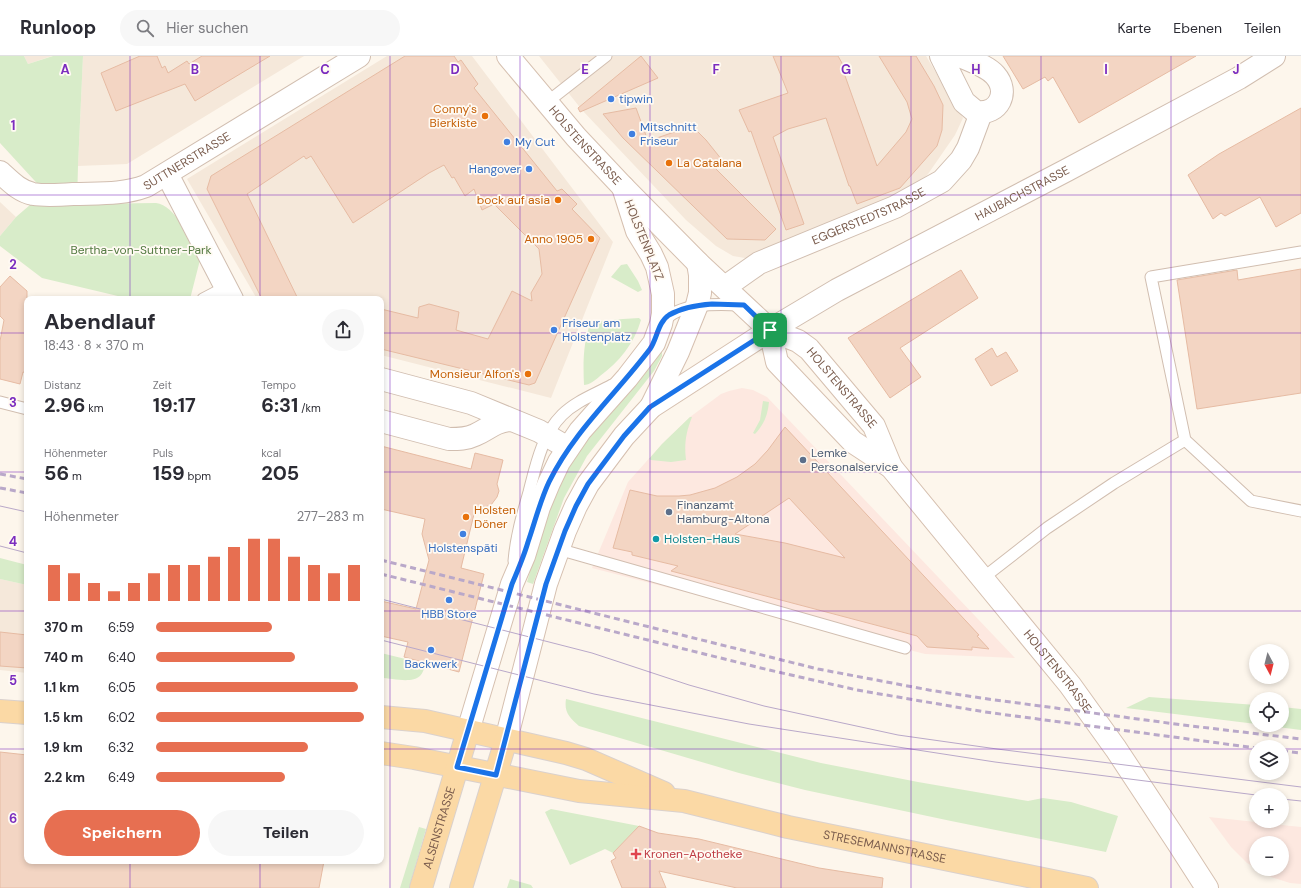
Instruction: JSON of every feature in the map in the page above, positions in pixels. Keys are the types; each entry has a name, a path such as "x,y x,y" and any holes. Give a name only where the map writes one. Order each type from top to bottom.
{"main road":[{"name":"SUTTNERSTRASSE","path":"0,172 13,184 33,194 47,195 127,192 146,186 359,56"},
{"name":"HOLSTENSTRASSE","path":"508,56 576,137 698,263 770,330 798,341 810,350 874,426 891,467"},
{"path":"941,56 964,102 976,112 988,112 998,105 1002,96 1001,82 986,68 960,56"},
{"name":"HAUBACHSTRASSE","path":"770,330 837,290 1067,170 1238,78 1274,56"},
{"name":"EGGERSTEDTSTRASSE","path":"725,287 759,263 895,207 942,181 961,160 968,148 981,113"},
{"path":"166,174 229,293"},
{"name":"HOLSTENPLATZ","path":"457,767 512,584 524,556 548,483 568,448 580,431 627,378 654,343 661,324 664,305 661,281 651,254 637,230 623,187"},
{"path":"461,888 506,740 546,584 558,548 576,506 588,484 624,436 650,407 678,352 697,305 700,293 698,263"},
{"path":"650,407 770,330"},
{"name":"HOLSTENSTRASSE","path":"770,330 777,362 853,442 891,467 1080,698 1120,755 1207,888"},
{"path":"384,380 471,403 547,436 568,448"},
{"path":"384,422 449,440 476,435 493,424 510,420"},
{"path":"0,711 24,714"},
{"name":"STRESEMANNSTRASSE","path":"384,716 424,721 586,759 684,801"},
{"name":"STRESEMANNSTRASSE","path":"384,753 414,758 579,791 684,801 788,827 1087,888"},
{"name":"ALSENSTRASSE","path":"421,888 457,767"}],"lane":[{"path":"546,103 606,56"},
{"path":"1301,252 1151,277 1186,440 1251,501 1301,511"},
{"path":"216,296 229,293"},
{"path":"661,324 668,316 697,305 744,305"},
{"name":"HOLSTENPLATZ","path":"512,584 516,538 538,459 547,436 556,421 574,405 627,378"},
{"path":"0,402 24,408"},
{"path":"983,578 1047,528 1114,483 1186,440"},
{"path":"558,548 905,648"}],"shaded area":[{"path":"24,56 52,56 28,64"},
{"path":"83,56 304,56 127,164 78,166"},
{"path":"387,56 472,56 613,242 551,398 384,356 384,296 255,296 187,179"},
{"path":"539,56 926,56 963,118 955,135 928,174 913,189 759,256 745,258 733,256 716,246 686,220 582,110"},
{"path":"0,202 16,217 0,236"},
{"path":"742,388 753,390 767,397 1015,658 925,654 592,568 628,482 662,444 690,417 721,394"},
{"path":"0,579 24,584 24,673 0,670"},
{"path":"1209,817 1249,821 1249,828 1289,828 1289,826 1301,827 1301,884 1290,883 1269,876 1289,876 1289,836 1249,836 1249,864 1231,847"}],"green space":[{"name":"Bertha-von-Suttner-Park","path":"0,56 24,56 28,64 53,56 83,56 77,204 156,203 164,206 177,218 188,235 200,260 191,296 118,296 42,278 0,246 0,236 16,217 45,192 0,143"},
{"path":"627,264 642,290 638,292 611,277 621,265"},
{"path":"639,318 641,320 638,329 625,352 597,379 584,385 585,345 591,322"},
{"path":"659,351 662,352 662,356 654,371 587,456 564,498 533,584 527,582 553,494 586,436"},
{"path":"763,401 769,402 768,411 763,423 755,434 753,433 760,420"},
{"path":"690,417 692,417 685,443 686,460 671,462 649,459 662,444"},
{"path":"0,558 24,564 24,584 0,579"},
{"path":"384,654 426,664 420,676 412,680 384,678"},
{"path":"1149,697 1249,704 1249,723 1126,708"},
{"path":"566,699 821,763 1028,801 1043,798 1071,802 1118,816 1106,852 951,821 805,790 739,773 579,726 568,714"},
{"path":"1289,708 1301,709 1301,730 1289,728"},
{"path":"551,809 639,826 613,853 605,849 570,865 545,812"},
{"path":"419,827 426,829 409,888 400,888"},
{"path":"510,879 531,885 533,888 507,888"}],"building":[{"path":"140,56 157,56 162,68 165,66 168,73 187,61 189,64 202,56 270,56 195,101 185,84 116,111 101,73"},
{"path":"405,56 454,56 458,62 461,60 478,84 474,88 557,191 562,189 577,204 572,209 600,238 535,383 529,385 384,350 384,310 418,318 419,307 429,304 459,312 456,330 488,339 512,291 532,301 531,293 542,274 539,249 494,204 482,210 474,189 465,196 454,177 452,178 444,165 429,173 353,223 311,156 306,159 304,156 247,194 297,296 260,296 207,189 211,176"},
{"path":"641,56 658,78 580,112 578,108"},
{"path":"773,56 838,56 847,72 844,73 877,166 906,132 912,119 907,102 879,56 916,56 934,86 943,105 942,130 937,146 900,188 857,204 849,186 826,118 788,129 773,137 804,224 786,230 751,131 749,132 739,110 788,93"},
{"path":"1003,56 1196,56 1079,123 1053,77 1048,81 1045,77 1023,89"},
{"path":"636,108 648,141 692,126 706,140 722,160 715,168 776,229 765,240 727,239 623,138 603,114"},
{"path":"1301,108 1301,213 1276,227 1260,197 1225,216 1221,213 1213,219 1188,175 1219,154"},
{"path":"1301,269 1301,393 1197,409 1177,280 1237,270 1238,280"},
{"path":"961,270 978,298 900,348 921,377 890,398 848,338"},
{"path":"10,276 27,291 27,296 24,296 24,372 20,384 0,379 0,341 4,320 0,316 0,287"},
{"path":"992,348 997,357 1006,352 1018,371 991,386 975,359"},
{"name":"Holsten-Haus","path":"785,427 979,635 977,636 989,649 972,647 972,650 927,647 917,636 671,571 678,566 632,555 632,552 613,548 630,490 657,496 679,496 690,495 715,488 737,477 755,464 768,450","holes":["789,498 845,558 785,543 735,534"]},
{"path":"384,447 471,469 475,453 503,460 497,484 499,491 497,497 491,505 475,510 461,568 484,574 459,672 404,657 408,642 384,637 384,602 416,609 429,560 422,534 425,519 384,510"},
{"path":"0,632 24,635 24,668 0,666"},
{"path":"0,752 24,755 24,864 323,864 319,888 0,888"},
{"path":"639,826 658,833 699,839 819,868 883,878 882,888 737,888 659,871 666,888 622,888 611,861 616,858 613,853"}],"tram line":[{"path":"0,506 24,511"},
{"path":"0,546 24,552"},
{"path":"384,600 592,653 689,685 764,706 898,735 997,749 1301,787"},
{"path":"384,641 594,694 749,724 995,762 1249,794"},
{"path":"1289,800 1301,801"}],"railway":[{"path":"0,474 24,478"},
{"path":"0,488 24,492"},
{"path":"384,561 818,669 929,690 988,699 1301,739"},
{"path":"384,575 769,670 857,690 985,712 1249,747"},
{"path":"1289,752 1301,753"}],"place":[{"name":"tipwin","path":"611,99"},
{"name":"Conny's Bierkiste","path":"485,116"},
{"name":"Mitschnitt Friseur","path":"632,134"},
{"name":"My Cut","path":"507,142"},
{"name":"La Catalana","path":"669,163"},
{"name":"Hangover","path":"529,169"},
{"name":"bock auf asia","path":"558,200"},
{"name":"Anno 1905","path":"591,239"},
{"name":"Friseur am Holstenplatz","path":"554,330"},
{"name":"Monsieur Alfon's","path":"528,374"},
{"name":"Lemke Personalservice","path":"803,460"},
{"name":"Finanzamt Hamburg-Altona","path":"669,512"},
{"name":"Holsten Döner","path":"466,517"},
{"name":"Holstenspäti","path":"463,534"},
{"name":"Holsten-Haus","path":"656,539"},
{"name":"HBB Store","path":"449,600"},
{"name":"Backwerk","path":"431,650"},
{"name":"Kronen-Apotheke","path":"636,854"}],"route":[{"path":"697,305 744,305 770,330 704,374 650,407 624,436 588,484 565,531 546,584 496,775 457,767 512,584 524,556 539,507 548,483 559,462 580,431 627,378 654,343 661,324 668,316 697,305"}]}
